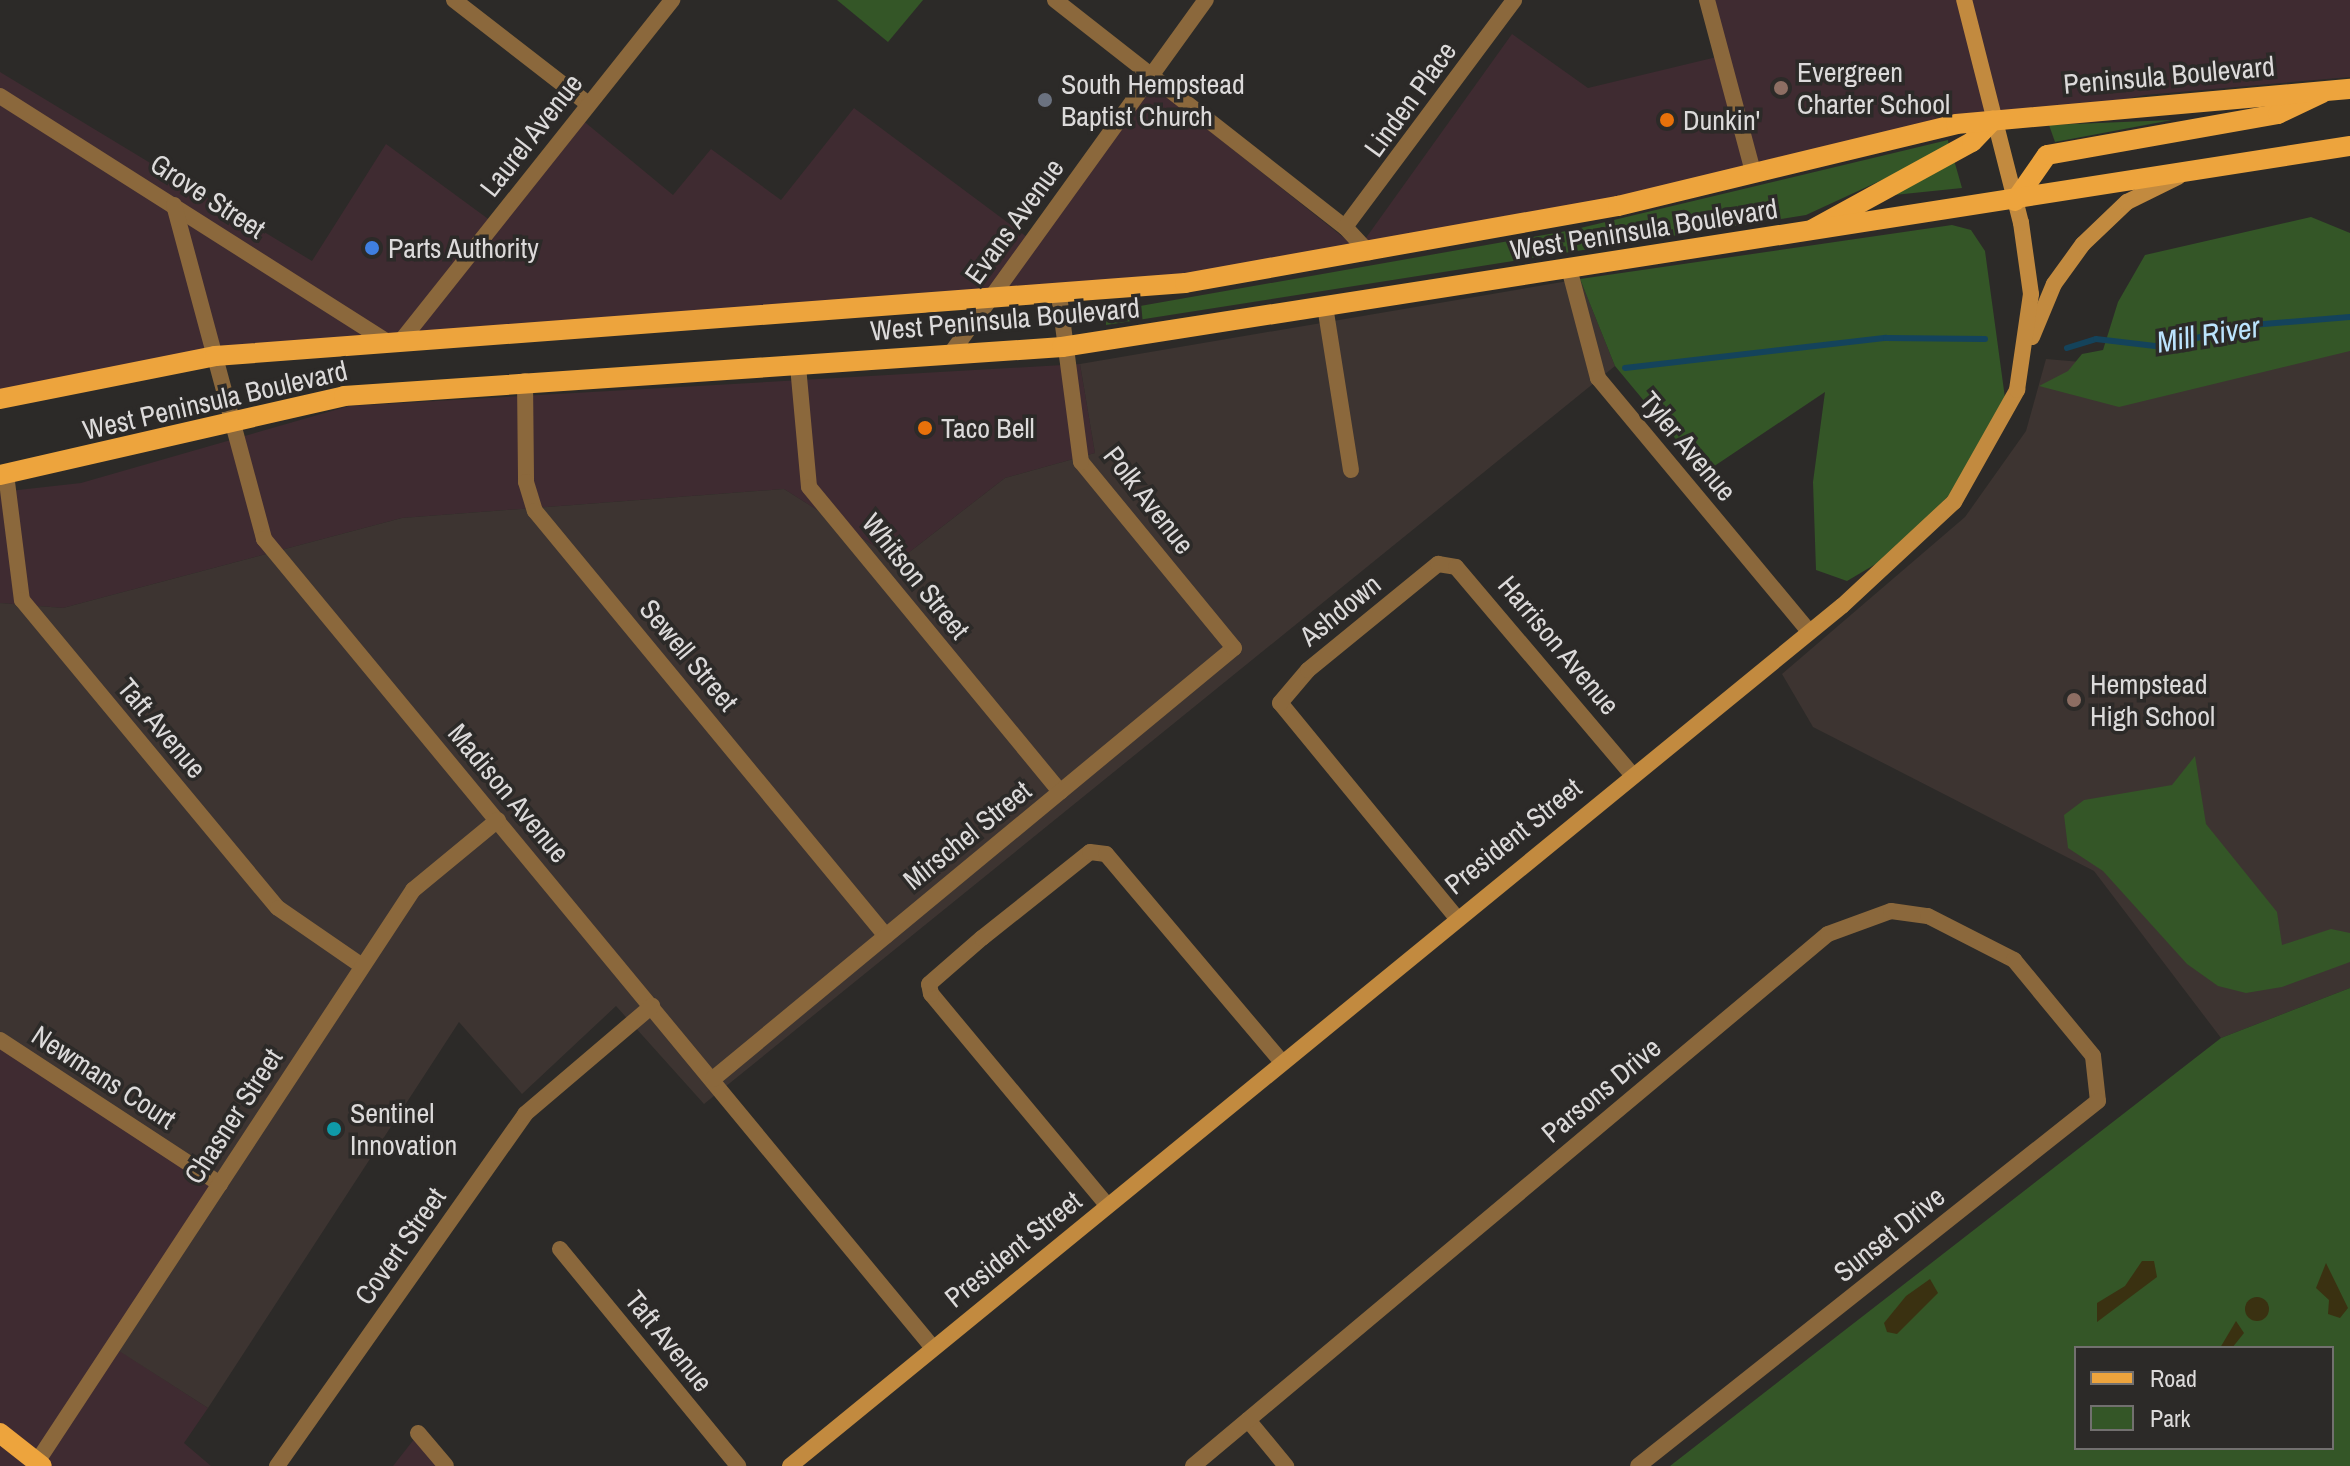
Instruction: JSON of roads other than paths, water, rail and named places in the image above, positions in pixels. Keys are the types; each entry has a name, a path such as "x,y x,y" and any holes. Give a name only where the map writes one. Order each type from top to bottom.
{"main road":[{"name":"Peninsula Boulevard","path":"1993,120 2350,89"},
{"path":"2015,201 2047,155 2278,114 2328,90"},
{"name":"West Peninsula Boulevard","path":"0,399 215,356 394,341 988,302 1369,253 1993,120"},
{"path":"1810,230 1972,142 1993,120"},
{"path":"2015,201 2350,146"},
{"name":"West Peninsula Boulevard","path":"3,475 344,396 525,381 1062,347 1570,272 1810,230 2015,201"},
{"path":"0,1433 40,1464"}],"street":[{"path":"454,0 588,104"},
{"name":"Laurel Avenue","path":"394,341 672,0"},
{"path":"1055,0 1345,227 1369,253"},
{"name":"Evans Avenue","path":"949,356 1206,0"},
{"name":"Linden Place","path":"1345,227 1514,0"},
{"path":"1707,0 1753,172"},
{"name":"President Street","path":"790,1466 1631,773 1809,631 1954,502 1990,448 2027,350 2031,294 2015,201 1964,0"},
{"name":"Grove Street","path":"0,96 394,341"},
{"path":"2027,350 2054,284 2083,244 2127,202 2193,170"},
{"name":"Madison Avenue","path":"174,205 264,539 933,1348"},
{"name":"Tyler Avenue","path":"1570,272 1598,378 1809,631"},
{"name":"Polk Avenue","path":"1059,295 1062,347 1081,462 1218,628"},
{"path":"1325,306 1351,470"},
{"name":"Whitson Street","path":"798,366 809,487 1060,792"},
{"name":"Sewell Street","path":"525,381 526,482 535,511 886,936"},
{"name":"Taft Avenue","path":"3,475 22,600 278,908 362,966"},
{"name":"Ashdown","path":"1438,564 1308,670 1280,703 1456,917"},
{"name":"Harrison Avenue","path":"1438,564 1469,578 1631,773"},
{"name":"Mirschel Street","path":"713,1079 1234,648 1218,628"},
{"name":"Chasner Street","path":"40,1464 413,890 498,820"},
{"path":"1107,1205 939,1007 929,984 1090,852 1122,866 1281,1061"},
{"name":"Parsons Drive","path":"1193,1466 1849,921 1891,911 1972,934 2031,975 2066,1018"},
{"name":"Covert Street","path":"277,1466 525,1114 652,1006"},
{"name":"Sunset Drive","path":"1638,1466 2098,1101 2093,1056 2066,1018"},
{"name":"Newmans Court","path":"0,1040 220,1184"},
{"name":"Taft Avenue","path":"560,1249 738,1466"},
{"path":"1248,1420 1286,1466"},
{"path":"418,1433 446,1466"}],"waterway":[{"name":"Mill River","path":"2067,348 2096,339 2164,347 2240,326 2350,317"},
{"path":"1625,368 1886,338 1985,339"}],"place":[{"name":"Evergreen Charter School","path":"1781,88"},
{"name":"South Hempstead Baptist Church","path":"1045,100"},
{"name":"Dunkin'","path":"1667,120"},
{"name":"Parts Authority","path":"372,248"},
{"name":"Taco Bell","path":"925,428"},
{"name":"Hempstead High School","path":"2074,700"},
{"name":"Sentinel Innovation","path":"334,1129"}]}
